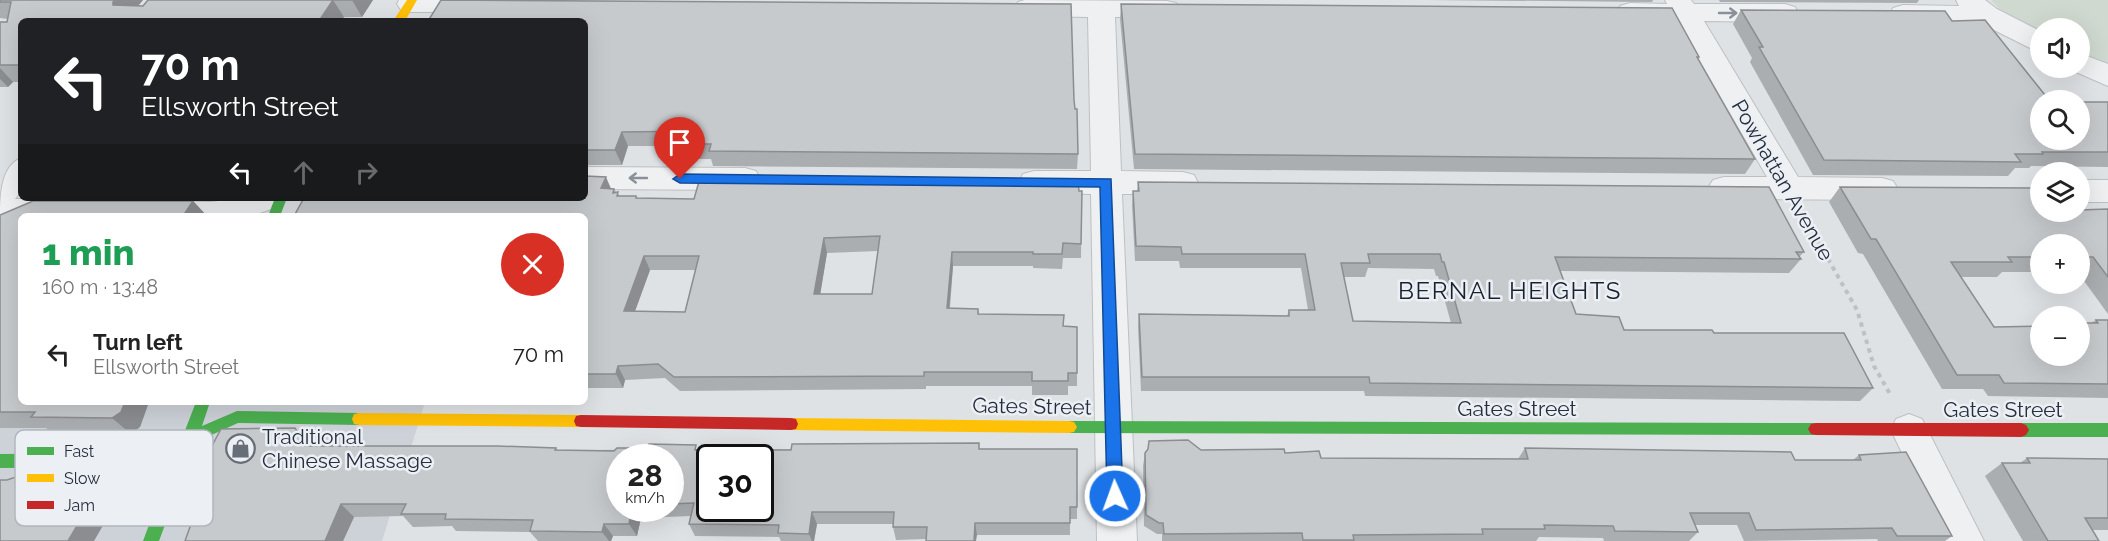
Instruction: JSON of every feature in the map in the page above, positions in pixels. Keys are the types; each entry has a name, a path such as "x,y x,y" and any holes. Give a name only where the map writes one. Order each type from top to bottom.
{"street":[{"path":"407,8 504,4"},
{"path":"1007,8 1102,4 1197,9"},
{"path":"1102,4 1117,541"},
{"path":"1599,12 1681,6 1813,14"},
{"name":"Powhattan Avenue","path":"1681,6 1789,188"},
{"path":"1882,14 1977,7 2030,36"},
{"path":"2090,67 2108,76"},
{"path":"0,195 18,174"},
{"path":"588,178 775,179"},
{"path":"1012,182 1214,183"},
{"path":"1693,188 1908,189"},
{"path":"2090,191 2108,191"},
{"path":"224,213 260,201"},
{"path":"0,210 88,212"},
{"path":"192,430 202,405"},
{"name":"Gates Street","path":"207,430 237,417 1114,428 2108,430"},
{"path":"1909,429 1964,541"},
{"name":"Gates Street","path":"0,461 15,461"},
{"path":"151,541 157,526"}],"path":[{"name":"Powhattan Avenue","path":"1789,188 1857,310 1874,366"}],"shaded area":[{"path":"1991,0 2108,0 2108,68 2090,58 2090,18 2030,18 2030,26 2000,9"},
{"path":"18,399 18,405 424,405 382,541 0,541 0,428"}],"building":[{"path":"0,0 115,0 113,5 143,6 148,0 333,0 321,18 18,18 18,65 0,65 0,22 7,22 11,2 0,2"},
{"path":"441,0 1071,4 1078,154 709,151 711,144 693,144 697,131 622,132 615,150 588,150 588,18 430,18"},
{"path":"1121,4 1672,8 1755,159 1135,154"},
{"path":"1741,10 1945,11 1952,21 1985,20 2041,90 2030,90 2030,150 2090,150 2090,102 2108,102 2108,152 2015,154 2021,162 1824,160 1759,47 1763,47"},
{"path":"588,176 606,177 601,188 614,189 613,193 618,192 617,196 694,199 700,178 1078,180 1079,191 1082,191 1081,244 1063,243 1062,254 952,252 947,308 978,309 978,314 1064,315 1063,326 1077,327 1077,373 1068,373 1068,381 1032,381 1032,372 924,372 924,376 674,377 658,364 618,366 616,374 588,374 588,213 296,213 302,201 588,201","holes":["880,236 872,294 814,294 824,238","644,256 699,256 685,312 624,311"]},
{"path":"1138,182 1769,187 1804,252 1796,252 1801,259 1555,257 1576,314 1619,317 1624,330 1844,333 1873,388 1370,383 1369,377 1142,377 1139,314 1289,316 1289,310 1315,310 1305,254 1182,254 1181,247 1136,246 1133,191 1139,191","holes":["1368,254 1440,254 1461,323 1353,321 1341,263 1370,263"]},
{"path":"1840,187 2030,188 2030,222 2090,222 2090,210 2108,209 2108,277 2093,257 2090,257 2090,234 2030,234 2030,257 2008,257 2012,262 1951,262 1994,327 2030,326 2030,366 2090,366 2090,323 2098,323 2096,320 2108,320 2108,384 2004,383 1999,375 1957,375 1876,239 1871,239"},
{"path":"33,201 193,201 185,213 18,213 18,405 124,405 121,412 112,418 31,417 35,412 0,412 0,215"},
{"path":"295,428 305,446 497,446 606,451 606,522 629,522 629,524 604,524 602,532 530,531 533,520 445,519 446,514 401,514 406,504 341,504 325,541 185,541 190,526 213,526 213,444 221,429"},
{"path":"1188,440 1201,450 1284,449 1285,453 1319,451 1321,458 1528,459 1525,448 1791,452 1795,460 1861,460 1859,455 1906,452 1952,536 1897,536 1892,528 1756,530 1749,513 1690,513 1698,532 1615,531 1613,526 1544,525 1545,529 1482,529 1483,534 1353,535 1354,540 1303,540 1302,533 1164,534 1163,523 1146,515 1145,453 1149,441"},
{"path":"979,443 979,449 1077,449 1077,507 1070,507 1070,523 975,523 974,541 926,541 927,527 893,527 894,512 812,512 809,534 778,533 779,525 689,524 694,503 684,503 684,445 696,445 696,522 774,522 774,450 791,450 792,444"},
{"path":"2027,458 2108,459 2108,518 2085,518 2099,541 2048,541 2002,463 2030,463"},
{"path":"15,477 15,526 77,526 68,541 0,541 0,480"}],"traffic: fast":[{"path":"275,213 280,201"},
{"path":"193,430 202,405"},
{"path":"207,430 237,417 359,419"},
{"path":"1069,427 1816,429"},
{"path":"2021,430 2108,430"},
{"path":"0,461 15,461"},
{"path":"151,541 157,526"}],"traffic: slow":[{"path":"401,18 412,0"},
{"path":"359,419 581,421"},
{"path":"791,424 1069,427"}],"traffic: jam":[{"path":"581,421 791,424"},
{"path":"1816,429 2021,430"}],"place":[{"name":"Traditional Chinese Massage","path":"241,448"}],"district":[{"name":"BERNAL HEIGHTS","path":"1510,290"}],"route":[{"path":"680,179 1107,182 1115,496"}]}
